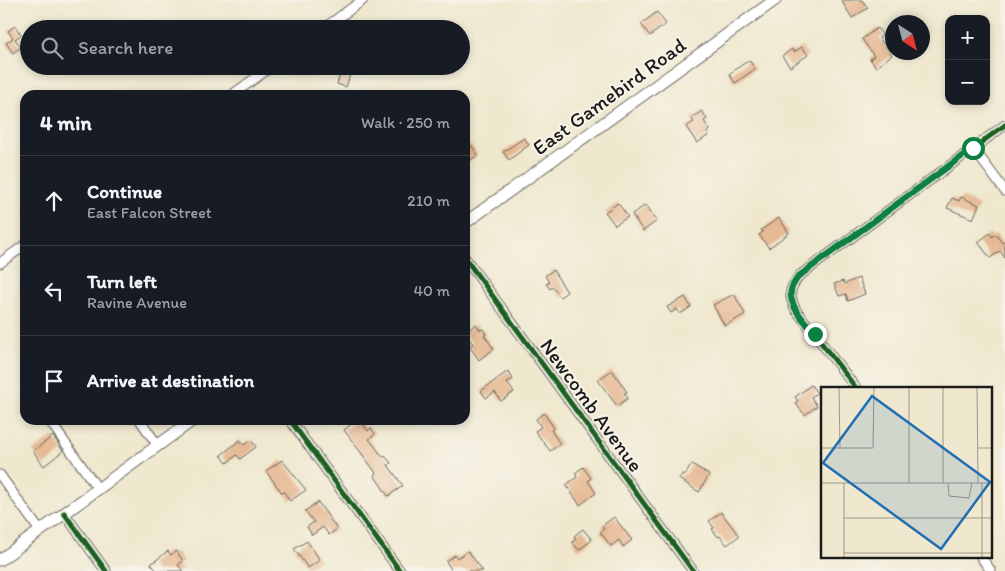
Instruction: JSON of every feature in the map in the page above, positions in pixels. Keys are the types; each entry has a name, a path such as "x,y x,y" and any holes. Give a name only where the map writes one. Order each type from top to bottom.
{"main road":[{"name":"East Gamebird Road","path":"470,219 775,0"},
{"path":"0,560 186,425"}],"street":[{"path":"335,20 363,0"},
{"path":"239,90 260,75"},
{"path":"855,387 796,310 790,300 793,285 799,276 1005,125"},
{"path":"973,148 1005,191"},
{"path":"0,263 20,249"},
{"name":"Newcomb Avenue","path":"470,265 693,571"},
{"path":"53,425 98,489"},
{"path":"143,425 158,446"},
{"path":"294,425 400,571"},
{"path":"0,476 40,531"},
{"path":"64,513 106,571"},
{"path":"981,558 990,571"}],"building":[{"path":"841,0 862,0 868,8 852,18"},
{"path":"657,12 666,24 650,36 641,24"},
{"path":"15,26 20,34 15,39 20,48 13,53 6,43 13,38 8,31"},
{"path":"877,28 883,35 879,38 885,46 885,60 876,67 870,59 874,56 862,39"},
{"path":"802,47 808,55 790,67 782,56 792,49 794,52"},
{"path":"749,60 755,69 735,83 729,74"},
{"path":"340,75 350,75 346,87 337,84"},
{"path":"702,111 707,119 704,121 710,130 707,132 709,135 697,143 686,127 694,122 691,118"},
{"path":"524,138 529,145 509,160 503,152"},
{"path":"470,146 478,155 470,161"},
{"path":"961,197 979,205 973,219 947,208 952,198 959,201"},
{"path":"618,203 628,217 615,225 605,212"},
{"path":"646,205 657,221 643,231 632,214"},
{"path":"779,218 789,233 769,248 759,235 763,232 761,230"},
{"path":"990,233 992,237 996,234 1002,243 1005,241 1005,258 1000,251 990,258 978,242"},
{"path":"553,270 567,292 560,297 553,287 550,289 546,284 549,282 545,276"},
{"path":"859,278 865,294 848,301 846,294 839,296 834,284 843,281 844,284"},
{"path":"734,294 745,314 725,326 713,305"},
{"path":"685,297 691,307 680,314 677,309 671,313 667,307"},
{"path":"476,324 480,330 483,329 486,334 484,335 494,349 479,360 470,347 473,344 470,340 470,329"},
{"path":"612,370 627,392 624,393 628,398 617,406 598,380"},
{"path":"508,371 513,379 507,383 514,392 501,401 495,392 486,398 481,391"},
{"path":"811,385 817,393 811,397 817,406 805,415 795,403 798,401 795,397"},
{"path":"544,413 554,428 551,430 560,444 550,451 535,431 541,427 536,419"},
{"path":"350,425 364,425 368,431 371,428 375,434 369,439 383,457 385,456 391,463 388,465 403,486 388,496 374,475 376,473 344,430"},
{"path":"53,436 63,451 44,466 33,451"},
{"path":"240,440 244,445 251,440 256,447 240,459 237,455 227,463 221,455"},
{"path":"282,460 306,490 290,501 266,471"},
{"path":"692,464 709,475 699,492 679,479 683,473 685,475"},
{"path":"583,467 591,478 588,481 596,493 580,505 566,485 577,477 575,473"},
{"path":"318,502 337,529 329,535 323,527 312,535 307,527 314,522 305,511"},
{"path":"721,512 739,536 727,545 712,529 714,528 709,521"},
{"path":"614,517 632,540 623,547 619,540 611,546 600,532 604,529 602,526"},
{"path":"583,529 592,540 579,550 572,542 576,539 574,536"},
{"path":"307,541 320,560 308,568 294,549"},
{"path":"168,551 171,555 176,551 183,561 178,565 183,571 157,571 151,564"},
{"path":"468,551 483,571 452,571 446,561 455,555 457,558"}],"cycle path":[{"path":"855,387 796,310 791,296 793,285 799,276 1005,125"},
{"path":"470,265 693,571"},
{"path":"294,425 400,571"},
{"path":"64,513 106,571"}],"route":[{"path":"815,334 790,300 791,290 799,276 973,148"}]}
